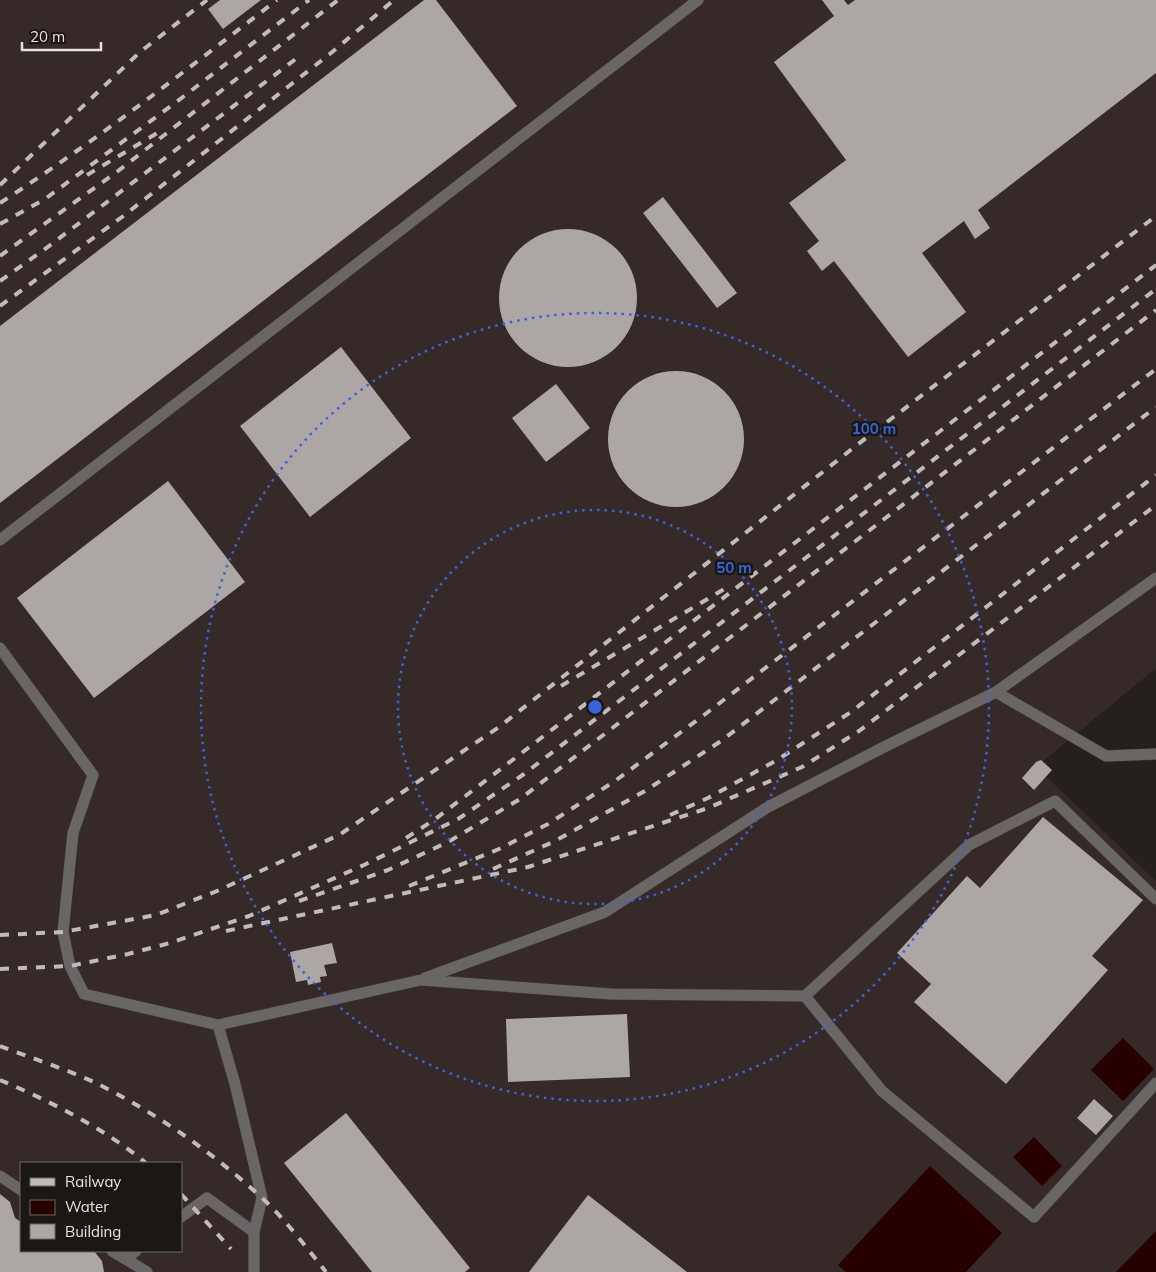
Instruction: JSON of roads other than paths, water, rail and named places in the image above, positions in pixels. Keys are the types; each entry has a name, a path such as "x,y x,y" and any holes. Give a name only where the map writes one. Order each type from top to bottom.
{"lane":[{"path":"0,540 698,0"},
{"path":"0,648 93,775 73,833 63,932 70,966 84,994 218,1025 421,980 604,912 768,807 996,692 1156,578"},
{"path":"996,692 1106,756 1156,754"},
{"path":"421,980 611,994 805,996 970,845 1055,801 1156,899"},
{"path":"805,996 882,1091 1034,1218 1156,1083"},
{"path":"218,1025 235,1084 262,1198 254,1232 254,1272"},
{"path":"0,1176 20,1189"},
{"path":"182,1216 207,1198 254,1232"},
{"path":"114,1252 147,1272"},
{"path":"125,1259 135,1252"}],"water":[{"path":"1123,1038 1154,1069 1123,1101 1091,1070"},
{"path":"1034,1137 1062,1166 1042,1186 1013,1157"},
{"path":"930,1166 1002,1233 966,1272 846,1272 838,1265"},
{"path":"1156,1231 1156,1272 1116,1272"}],"railway":[{"path":"0,185 140,52 207,0"},
{"path":"0,203 106,130 277,0"},
{"path":"0,224 45,199 175,103 309,0"},
{"path":"0,256 118,171 338,0"},
{"path":"0,306 122,217 331,53 394,0"},
{"path":"0,281 301,55"},
{"path":"87,175 164,129"},
{"path":"0,935 63,932 156,915 217,891 339,835 499,727 857,445 1156,216"},
{"path":"406,838 434,820 1156,265"},
{"path":"0,969 70,966 170,943 249,916 364,865 458,819 524,774 1156,289"},
{"path":"299,901 388,870 448,842 520,799 1156,310"},
{"path":"409,886 499,849 548,824 615,781 1156,369"},
{"path":"493,869 555,841 645,791 721,741 1156,407"},
{"path":"670,815 708,798 777,760 851,712 1156,475"},
{"path":"226,931 528,867 708,808 802,767 859,731 1156,505"},
{"path":"561,686 731,585"},
{"path":"0,1046 96,1083 140,1107 183,1134 223,1164 261,1197 287,1224 326,1272"},
{"path":"0,1080 38,1097 95,1127 145,1162"},
{"path":"182,1195 231,1249"}]}
